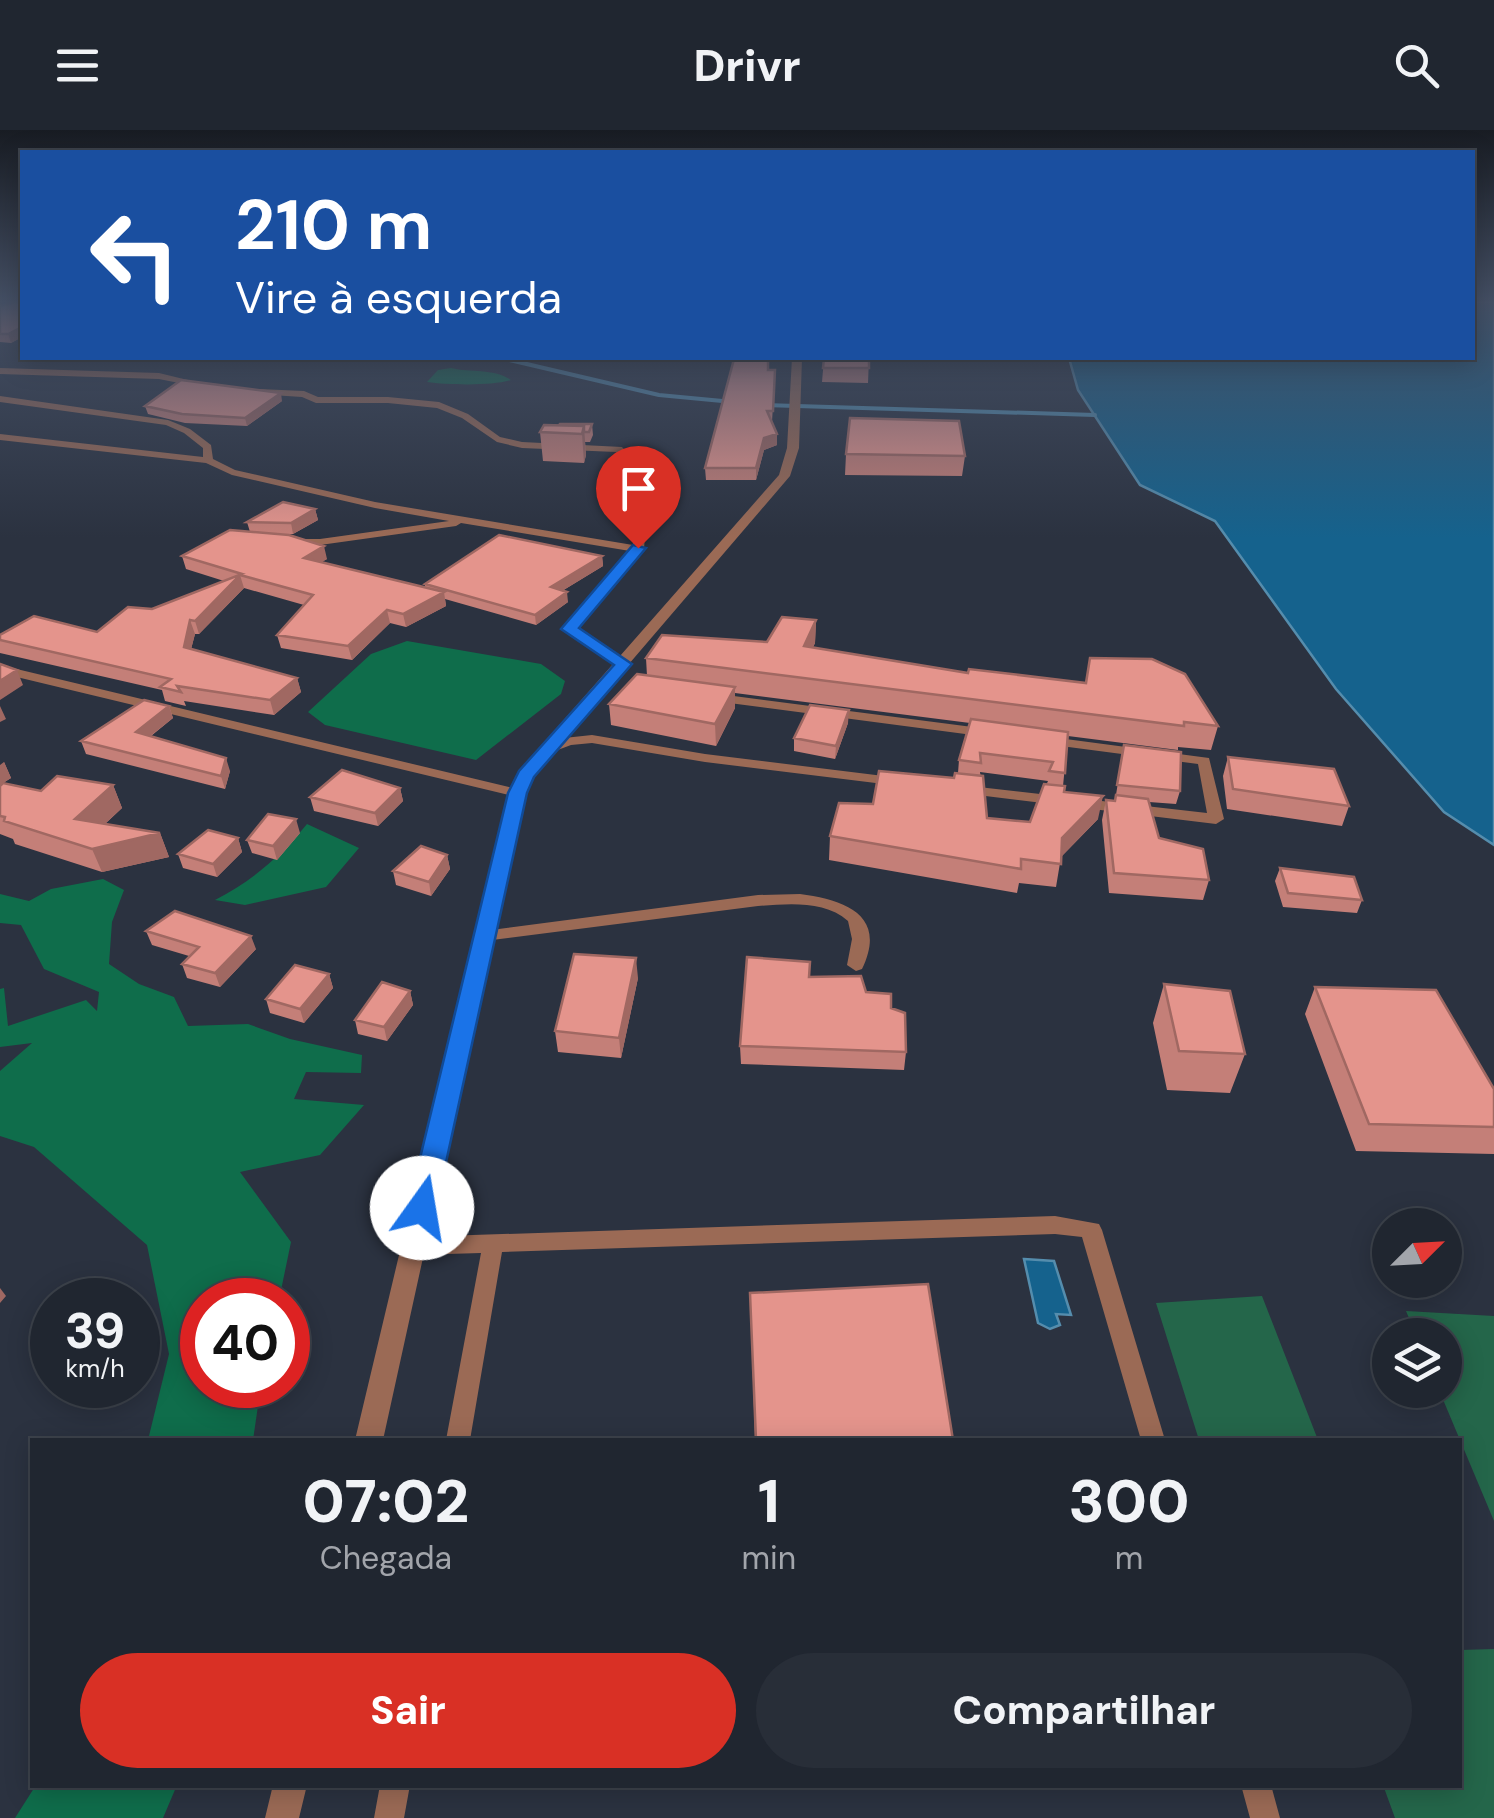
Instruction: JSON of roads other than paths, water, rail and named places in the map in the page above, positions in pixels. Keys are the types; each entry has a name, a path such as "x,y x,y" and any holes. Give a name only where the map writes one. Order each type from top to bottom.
{"street":[{"path":"369,1438 484,936 525,775 616,685 624,664 784,476 792,448 796,381"},
{"path":"282,1818 289,1788"}],"lane":[{"path":"183,381 209,386"},
{"path":"243,390 304,394 316,400 438,405 465,416 497,439 522,445 618,449 634,464 639,481 643,518 638,548 570,629 624,664"},
{"path":"0,399 168,424 187,431 208,447 208,460"},
{"path":"0,438 208,460 232,472 375,505 638,548"},
{"path":"270,540 320,542 416,532 468,520"},
{"path":"0,668 518,793"},
{"path":"702,696 1011,736"},
{"path":"941,786 1216,820 1204,761 1030,738"},
{"path":"547,750 569,741 592,739 706,758 922,784"},
{"path":"484,936 806,900 842,908 857,922 864,940 856,965"},
{"path":"413,1246 1055,1225 1091,1230 1152,1438"},
{"path":"458,1438 494,1244"},
{"path":"388,1818 393,1788"},
{"path":"1257,1788 1266,1818"}],"water":[{"path":"1075,381 1494,381 1494,845 1444,812 1336,689 1215,521 1140,485"},
{"path":"1024,1259 1054,1261 1071,1315 1056,1314 1060,1325 1050,1329 1038,1323"}],"waterway":[{"path":"598,381 659,395 733,402"},
{"path":"764,405 1095,415"}]}
